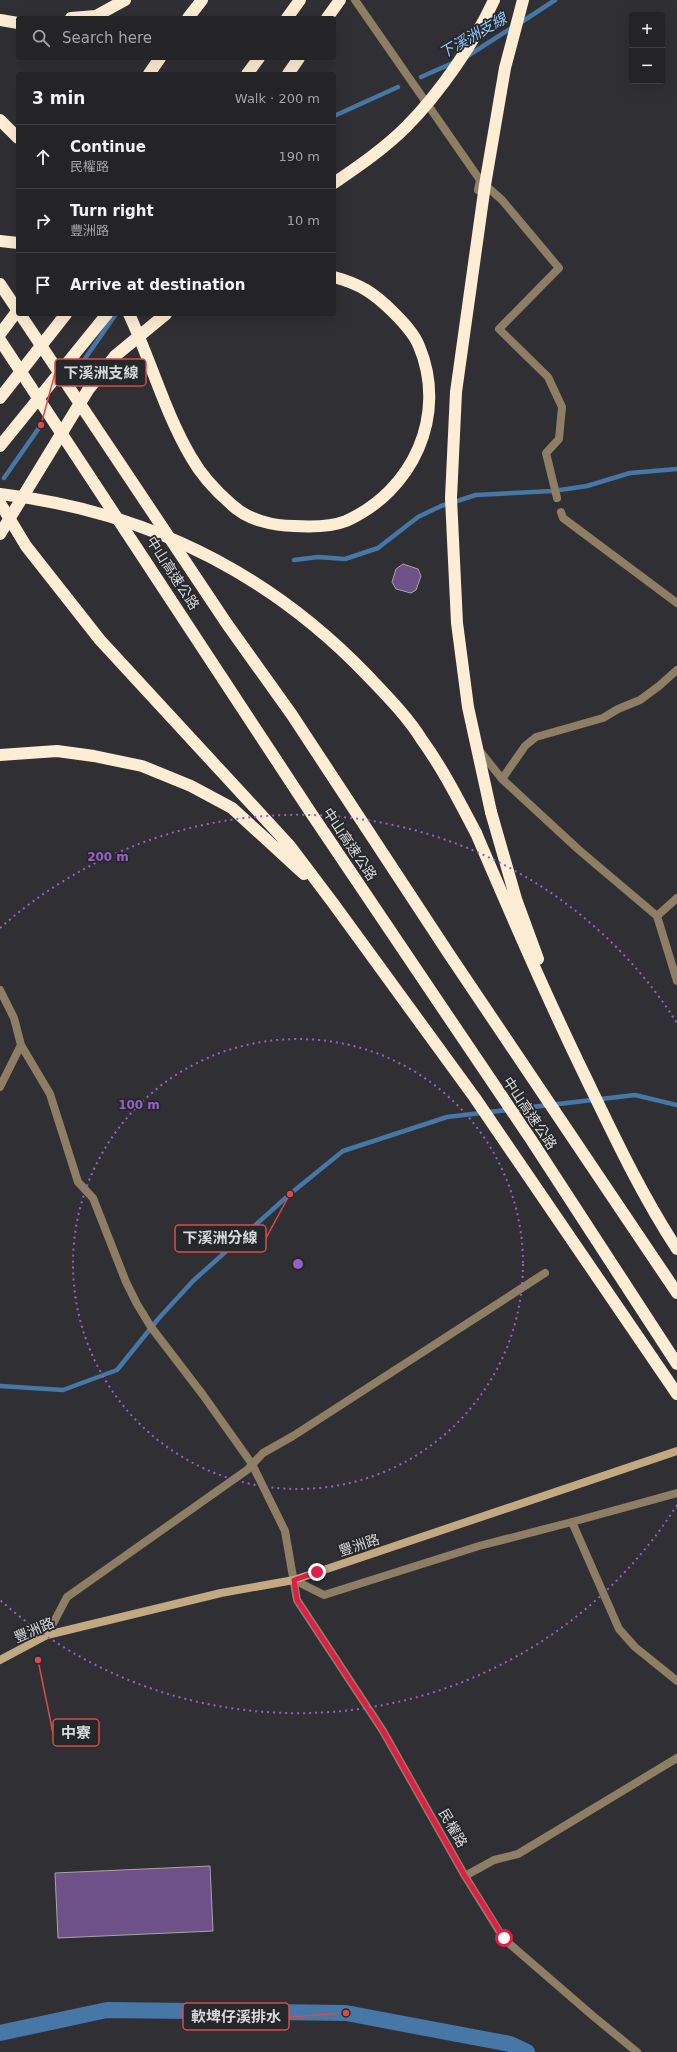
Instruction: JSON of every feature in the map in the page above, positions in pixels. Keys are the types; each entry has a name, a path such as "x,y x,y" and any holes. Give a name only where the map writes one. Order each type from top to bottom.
{"highway":[{"path":"96,16 125,0"},
{"path":"190,16 202,0"},
{"path":"288,16 300,0"},
{"path":"328,16 340,0"},
{"path":"336,182 361,165 405,128 432,98 468,46 494,0"},
{"path":"523,0 505,68 484,185 456,392 451,498 457,622 468,707 491,812 516,899 568,1043"},
{"path":"0,20 16,23"},
{"path":"150,72 159,60"},
{"path":"248,72 258,60"},
{"path":"289,72 298,60"},
{"path":"0,120 16,136"},
{"path":"0,241 16,243"},
{"path":"130,316 144,345 164,399 191,458 234,507 258,520 284,526 312,527 345,521 374,505 402,477 417,455 425,430 429,399 427,375 419,345 403,323 375,294 351,281 336,277"},
{"path":"0,284 16,308"},
{"path":"0,334 16,314"},
{"name":"中山高速公路","path":"21,316 227,624 292,715 510,1045 677,1293"},
{"path":"0,398 64,316"},
{"path":"0,446 105,316"},
{"path":"0,534 88,390 116,356 164,316"},
{"name":"中山高速公路","path":"0,340 311,813 532,1141 677,1364"},
{"path":"0,494 65,504 148,528 234,569 276,596 346,653 385,694 422,739 450,784 476,833 568,1043 607,1124 660,1223 677,1249"},
{"path":"0,503 26,546 100,640 290,846 475,1098 677,1394"},
{"path":"0,755 57,751 94,756 142,766 191,786 232,808 333,903"}],"street":[{"path":"355,0 480,180 502,200 559,268 499,329 548,377 562,407 559,439 546,453 557,498"},
{"path":"480,180 455,360 449,420 447,463 449,568 462,674 475,745 502,779 579,850 657,916 677,981"},
{"path":"561,512 563,518 677,603"},
{"path":"502,779 525,746 536,738 603,718 618,709 640,700 677,670"},
{"path":"657,916 677,898"},
{"name":"民權路","path":"0,990 14,1018 21,1046 50,1094 78,1182 92,1198 126,1282 137,1304 151,1327 252,1464 285,1532 297,1600 383,1731 465,1876 504,1938 593,2016 637,2052"},
{"path":"0,1087 21,1046"},
{"path":"47,1635 67,1597 247,1470 263,1453 545,1273"},
{"name":"豐洲路","path":"0,1660 47,1635 221,1593 294,1580 677,1451"},
{"path":"294,1580 324,1595 479,1546 677,1493"},
{"path":"572,1522 619,1629 635,1648 677,1681"},
{"path":"465,1876 494,1860 518,1854 677,1758"}],"building":[{"path":"403,564 418,569 421,576 416,590 411,593 396,589 392,582 396,569"},
{"path":"210,1866 213,1931 58,1938 55,1873"}],"waterway":[{"name":"下溪洲支線","path":"520,23 555,0"},
{"name":"下溪洲支線","path":"466,57 513,27"},
{"name":"下溪洲支線","path":"421,77 455,62"},
{"name":"下溪洲支線","path":"336,115 398,87"},
{"name":"下溪洲支線","path":"77,370 115,316"},
{"name":"下溪洲支線","path":"4,478 41,425"},
{"path":"294,560 318,557 345,559 378,548 418,517 441,506 476,495 553,491 587,486 630,473 677,469"},
{"path":"0,1386 63,1390 117,1370 159,1318 193,1281 290,1194 343,1151 447,1117 635,1095 677,1105"},
{"path":"0,2033 107,2010 346,2013 510,2044 527,2052"}],"place":[{"name":"下溪洲支線","path":"41,425"},
{"name":"下溪洲分線","path":"290,1194"},
{"name":"中寮","path":"38,1660"},
{"name":"軟埤仔溪排水","path":"346,2013"}],"route":[{"path":"317,1572 294,1580 297,1600 383,1731 465,1876 504,1938"}]}
